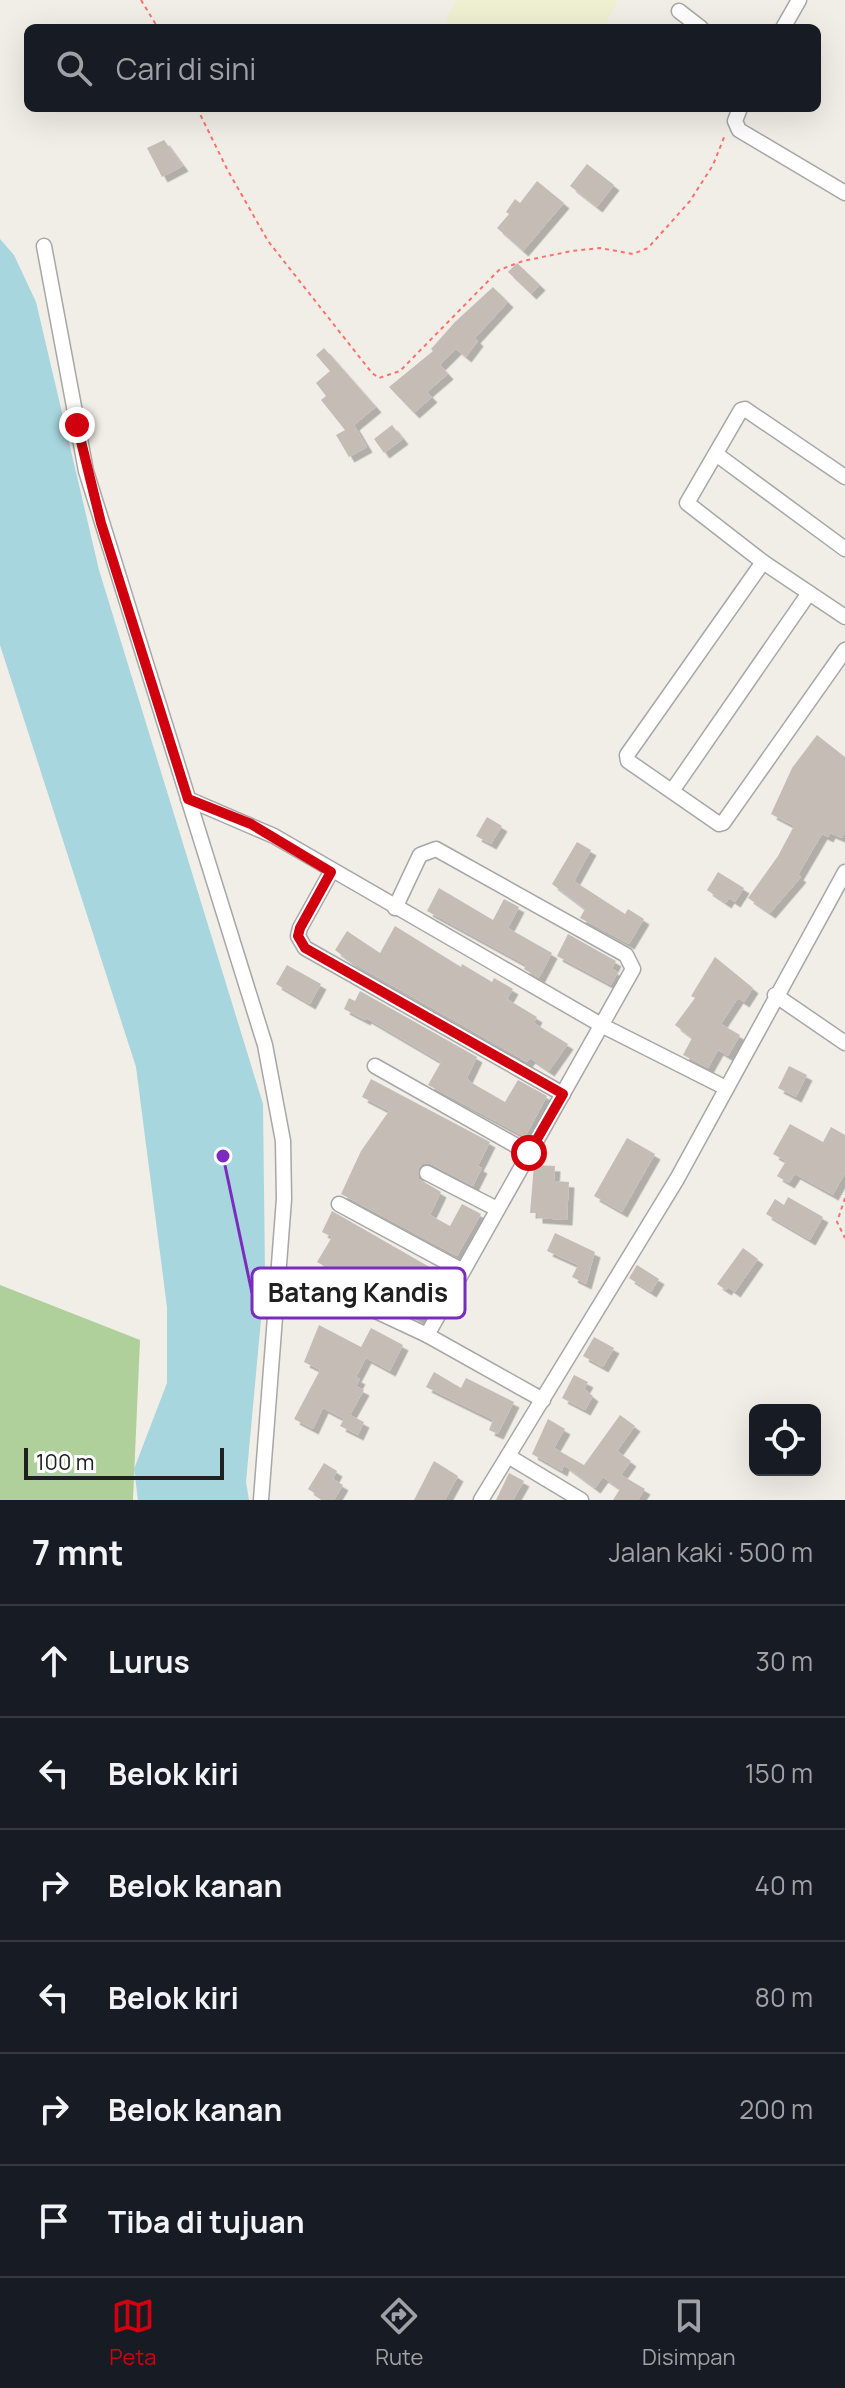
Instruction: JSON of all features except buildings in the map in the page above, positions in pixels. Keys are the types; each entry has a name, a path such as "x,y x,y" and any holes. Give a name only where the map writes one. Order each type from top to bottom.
{"street":[{"path":"785,24 799,0"},
{"path":"679,11 696,24"},
{"path":"738,112 739,130 845,193"},
{"path":"44,246 86,471 265,1045 283,1141 279,1301 260,1478 261,1500"},
{"path":"845,477 745,409 687,503 688,507 763,562 845,617"},
{"path":"716,454 845,549"},
{"path":"763,562 627,755 628,761 719,824 723,823 845,650"},
{"path":"672,791 809,593"},
{"path":"188,799 251,824 603,1026 726,1088"},
{"path":"395,908 420,855 430,849 455,857 632,961 632,976 461,1270 427,1335"},
{"path":"331,872 300,928 298,936 305,948 563,1094"},
{"path":"481,1500 677,1179 845,872"},
{"path":"775,995 845,1043"},
{"path":"375,1066 529,1153"},
{"path":"427,1173 497,1209"},
{"path":"339,1204 461,1270"},
{"path":"318,1284 427,1335 543,1400"},
{"path":"508,1456 581,1500"}],"path":[{"path":"141,0 156,24"},
{"path":"199,112 268,241 379,378 400,371 499,270 523,261 572,251 600,248 633,254 648,248 690,201 713,165 738,112"},
{"path":"845,1198 837,1222 845,1238"}],"green space":[{"path":"456,0 618,0 606,24 445,22"},
{"path":"0,1285 140,1340 133,1500 0,1500"}],"water":[{"path":"0,239 14,255 36,302 99,570 263,1104 265,1276 246,1482 249,1500 138,1500 134,1469 167,1383 167,1307 136,1067 0,645"}],"place":[{"name":"Batang Kandis","path":"223,1156"}],"route":[{"path":"77,425 101,523 188,799 251,824 331,872 300,928 298,936 305,948 563,1094 529,1153"}]}
